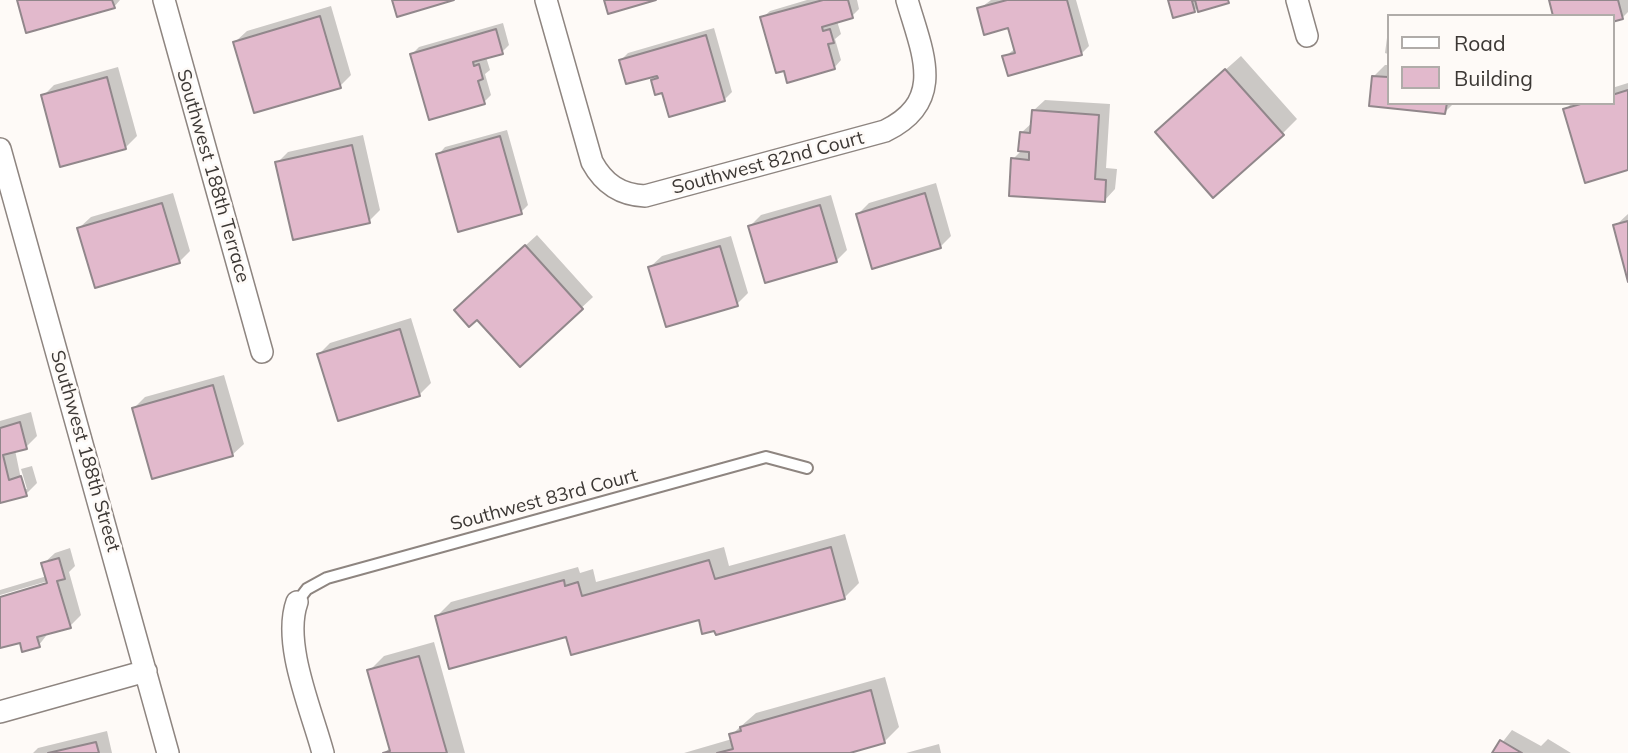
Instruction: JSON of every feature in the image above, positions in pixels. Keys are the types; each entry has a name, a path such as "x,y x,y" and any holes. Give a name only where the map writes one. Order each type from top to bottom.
{"street":[{"name":"Southwest 188th Terrace","path":"164,0 262,352"},
{"name":"Southwest 82nd Court","path":"546,0 592,162 603,180 634,196 655,194 885,131 905,120 917,107 926,75 907,0"},
{"path":"1297,0 1307,36"},
{"name":"Southwest 188th Street","path":"0,149 168,753"},
{"path":"297,602 292,619 293,643 323,753"},
{"path":"0,712 146,671"}],"lane":[{"name":"Southwest 83rd Court","path":"297,602 307,589 327,578 766,457 807,468"}],"building":[{"path":"17,0 112,0 115,8 26,33"},
{"path":"392,0 454,0 397,17"},
{"path":"604,0 656,0 608,14"},
{"path":"823,0 848,0 853,18 822,27 823,31 830,29 834,43 828,44 835,69 787,83 784,71 776,73 760,17"},
{"path":"1007,0 1067,0 1082,55 1008,76 1002,56 1015,53 1008,28 984,35 977,8"},
{"path":"1168,0 1195,0 1192,1 1195,12 1173,18"},
{"path":"1195,0 1228,0 1229,3 1198,12"},
{"path":"1549,0 1618,0 1623,19 1614,21 1614,14 1552,14"},
{"path":"320,16 341,88 254,113 233,42"},
{"path":"496,29 503,54 473,62 474,66 479,64 483,79 478,81 485,104 429,120 410,54"},
{"path":"706,35 725,101 669,117 662,93 655,95 651,80 658,78 657,76 626,84 619,60"},
{"path":"1225,69 1284,135 1213,198 1155,132"},
{"path":"1372,76 1386,77 1386,105 1447,105 1445,114 1369,106"},
{"path":"107,77 126,149 60,167 41,95"},
{"path":"1628,90 1628,170 1585,183 1563,109 1577,105 1614,105 1614,94"},
{"path":"1032,110 1099,115 1095,179 1106,180 1105,202 1009,196 1011,158 1029,160 1029,152 1018,151 1020,132 1030,133"},
{"path":"500,136 522,214 458,232 436,154"},
{"path":"352,145 370,223 293,240 275,162"},
{"path":"925,193 941,248 872,269 856,214"},
{"path":"162,203 180,263 95,288 77,228"},
{"path":"820,205 837,262 765,283 748,226"},
{"path":"1628,221 1628,282 1613,225"},
{"path":"525,245 583,309 520,367 477,320 469,327 454,310"},
{"path":"720,246 738,306 666,327 648,267"},
{"path":"400,329 420,396 338,421 317,354"},
{"path":"213,385 233,456 152,479 132,408"},
{"path":"20,422 27,449 3,455 9,480 21,476 27,496 0,503 0,428"},
{"path":"831,547 845,599 716,635 714,631 702,634 699,620 571,655 566,637 449,669 435,616 564,580 565,586 578,582 582,596 709,560 715,579"},
{"path":"59,558 65,579 57,581 71,628 37,637 40,647 22,652 20,643 0,648 0,597 47,583 41,563"},
{"path":"419,656 447,753 383,753 390,751 367,670"},
{"path":"871,690 885,743 850,753 717,753 733,749 729,734 741,731 740,727"},
{"path":"1500,740 1522,753 1492,753"},
{"path":"96,742 99,753 48,753"}]}
